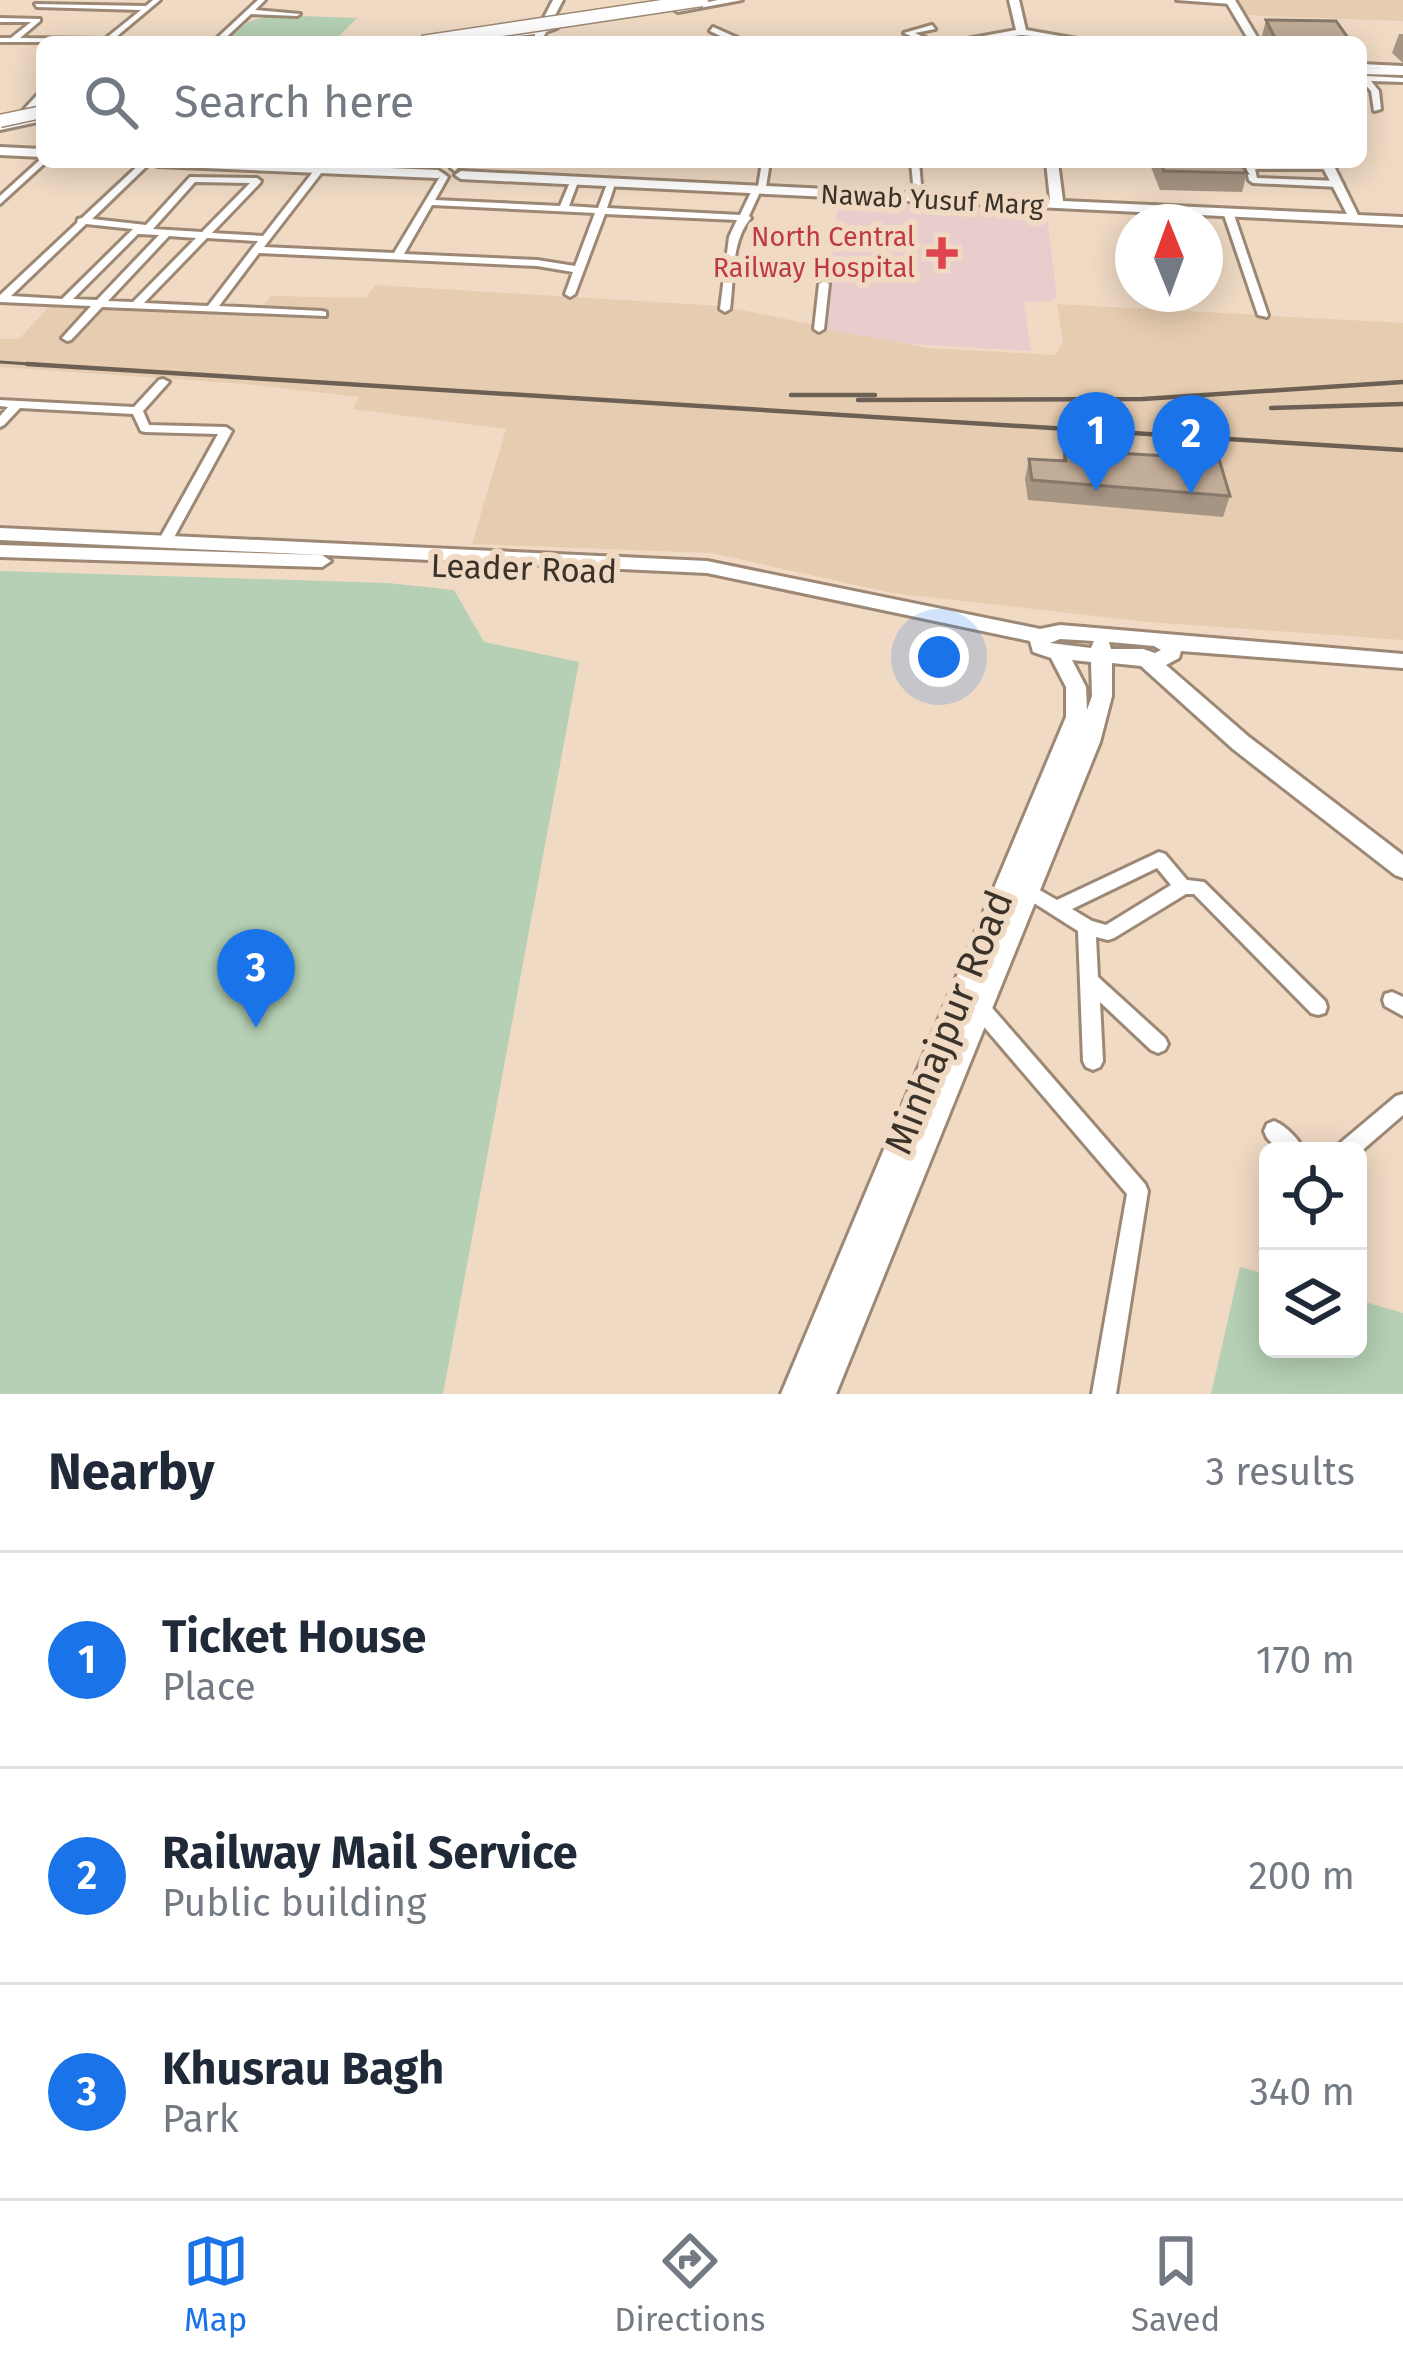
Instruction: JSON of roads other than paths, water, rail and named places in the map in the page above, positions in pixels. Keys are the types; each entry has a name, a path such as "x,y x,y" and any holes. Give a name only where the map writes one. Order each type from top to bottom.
{"main road":[{"path":"538,35 559,0"},
{"path":"538,35 688,0"},
{"path":"462,36 701,0"},
{"path":"486,36 724,0"},
{"path":"538,35 737,0"},
{"path":"1014,0 1022,32"},
{"path":"1231,1 1251,36"},
{"path":"996,36 1022,32 1049,36"},
{"path":"1367,73 1403,74"},
{"path":"6,121 36,115"},
{"path":"6,121 36,115"},
{"path":"0,153 36,156"},
{"name":"Nawab Yusuf Marg","path":"375,168 1403,218"},
{"path":"1053,168 1057,204"},
{"path":"1330,168 1353,213"},
{"name":"Nawab Yusuf Marg","path":"452,171 611,184 1403,218"},
{"name":"Leader Road","path":"0,534 167,538 683,571 933,630 1046,645 1158,651"},
{"name":"Leader Road","path":"0,551 683,571"},
{"name":"Minhajpur Road","path":"797,1394 1077,718 1076,687 1046,645"},
{"name":"Minhajpur Road","path":"820,1394 1097,721 1099,645"},
{"path":"1158,651 1403,661"},
{"path":"1158,651 1403,675"},
{"path":"1158,651 1229,717 1403,852"},
{"path":"1158,651 1241,742 1403,868"}],"street":[{"path":"114,36 157,0"},
{"path":"223,36 262,0"},
{"path":"1180,0 1231,1"},
{"path":"38,5 148,8"},
{"path":"247,12 297,14"},
{"path":"0,20 38,20 6,43"},
{"path":"915,36 908,33 932,27"},
{"path":"713,29 727,36"},
{"path":"1247,29 1262,30"},
{"path":"6,43 36,43"},
{"path":"1367,80 1375,92 1377,109"},
{"path":"6,121 36,99"},
{"path":"0,201 36,162"},
{"path":"1,299 141,168"},
{"path":"211,309 321,168"},
{"path":"725,309 734,237 764,168"},
{"path":"916,168 919,194"},
{"path":"1250,168 1253,180 1339,184"},
{"path":"397,256 452,171"},
{"path":"65,302 136,231 148,230 193,179 256,181 136,305"},
{"path":"563,209 574,182"},
{"path":"570,294 611,184"},
{"path":"428,202 746,218"},
{"path":"1228,212 1263,315"},
{"path":"81,220 166,232 265,238"},
{"path":"67,338 166,232"},
{"path":"255,250 537,263 580,270"},
{"path":"819,328 824,284"},
{"path":"1,299 211,309 244,316 322,314"},
{"path":"137,411 164,382"},
{"path":"0,403 137,411"},
{"path":"0,423 17,404"},
{"path":"137,411 145,428 226,431 167,538"},
{"path":"1057,908 1159,859 1183,887"},
{"path":"1029,890 1088,927 1108,933 1183,887 1198,887 1318,1007"},
{"path":"1088,927 1094,1061"},
{"path":"1090,981 1158,1044"},
{"path":"980,1008 1138,1191 1104,1394"},
{"path":"1357,1142 1403,1103"},
{"path":"1274,1131 1285,1142"}],"railway":[{"path":"0,362 75,367"},
{"path":"27,364 75,367"},
{"path":"75,367 1403,450"},
{"path":"858,400 1143,399 1403,382"},
{"path":"791,395 875,395"},
{"path":"1271,408 1403,404"}],"place":[{"name":"North Central Railway Hospital","path":"942,253"},
{"name":"Ticket House","path":"1096,491"},
{"name":"Railway Mail Service","path":"1191,494"},
{"name":"Khusrau Bagh","path":"256,1028"}]}
